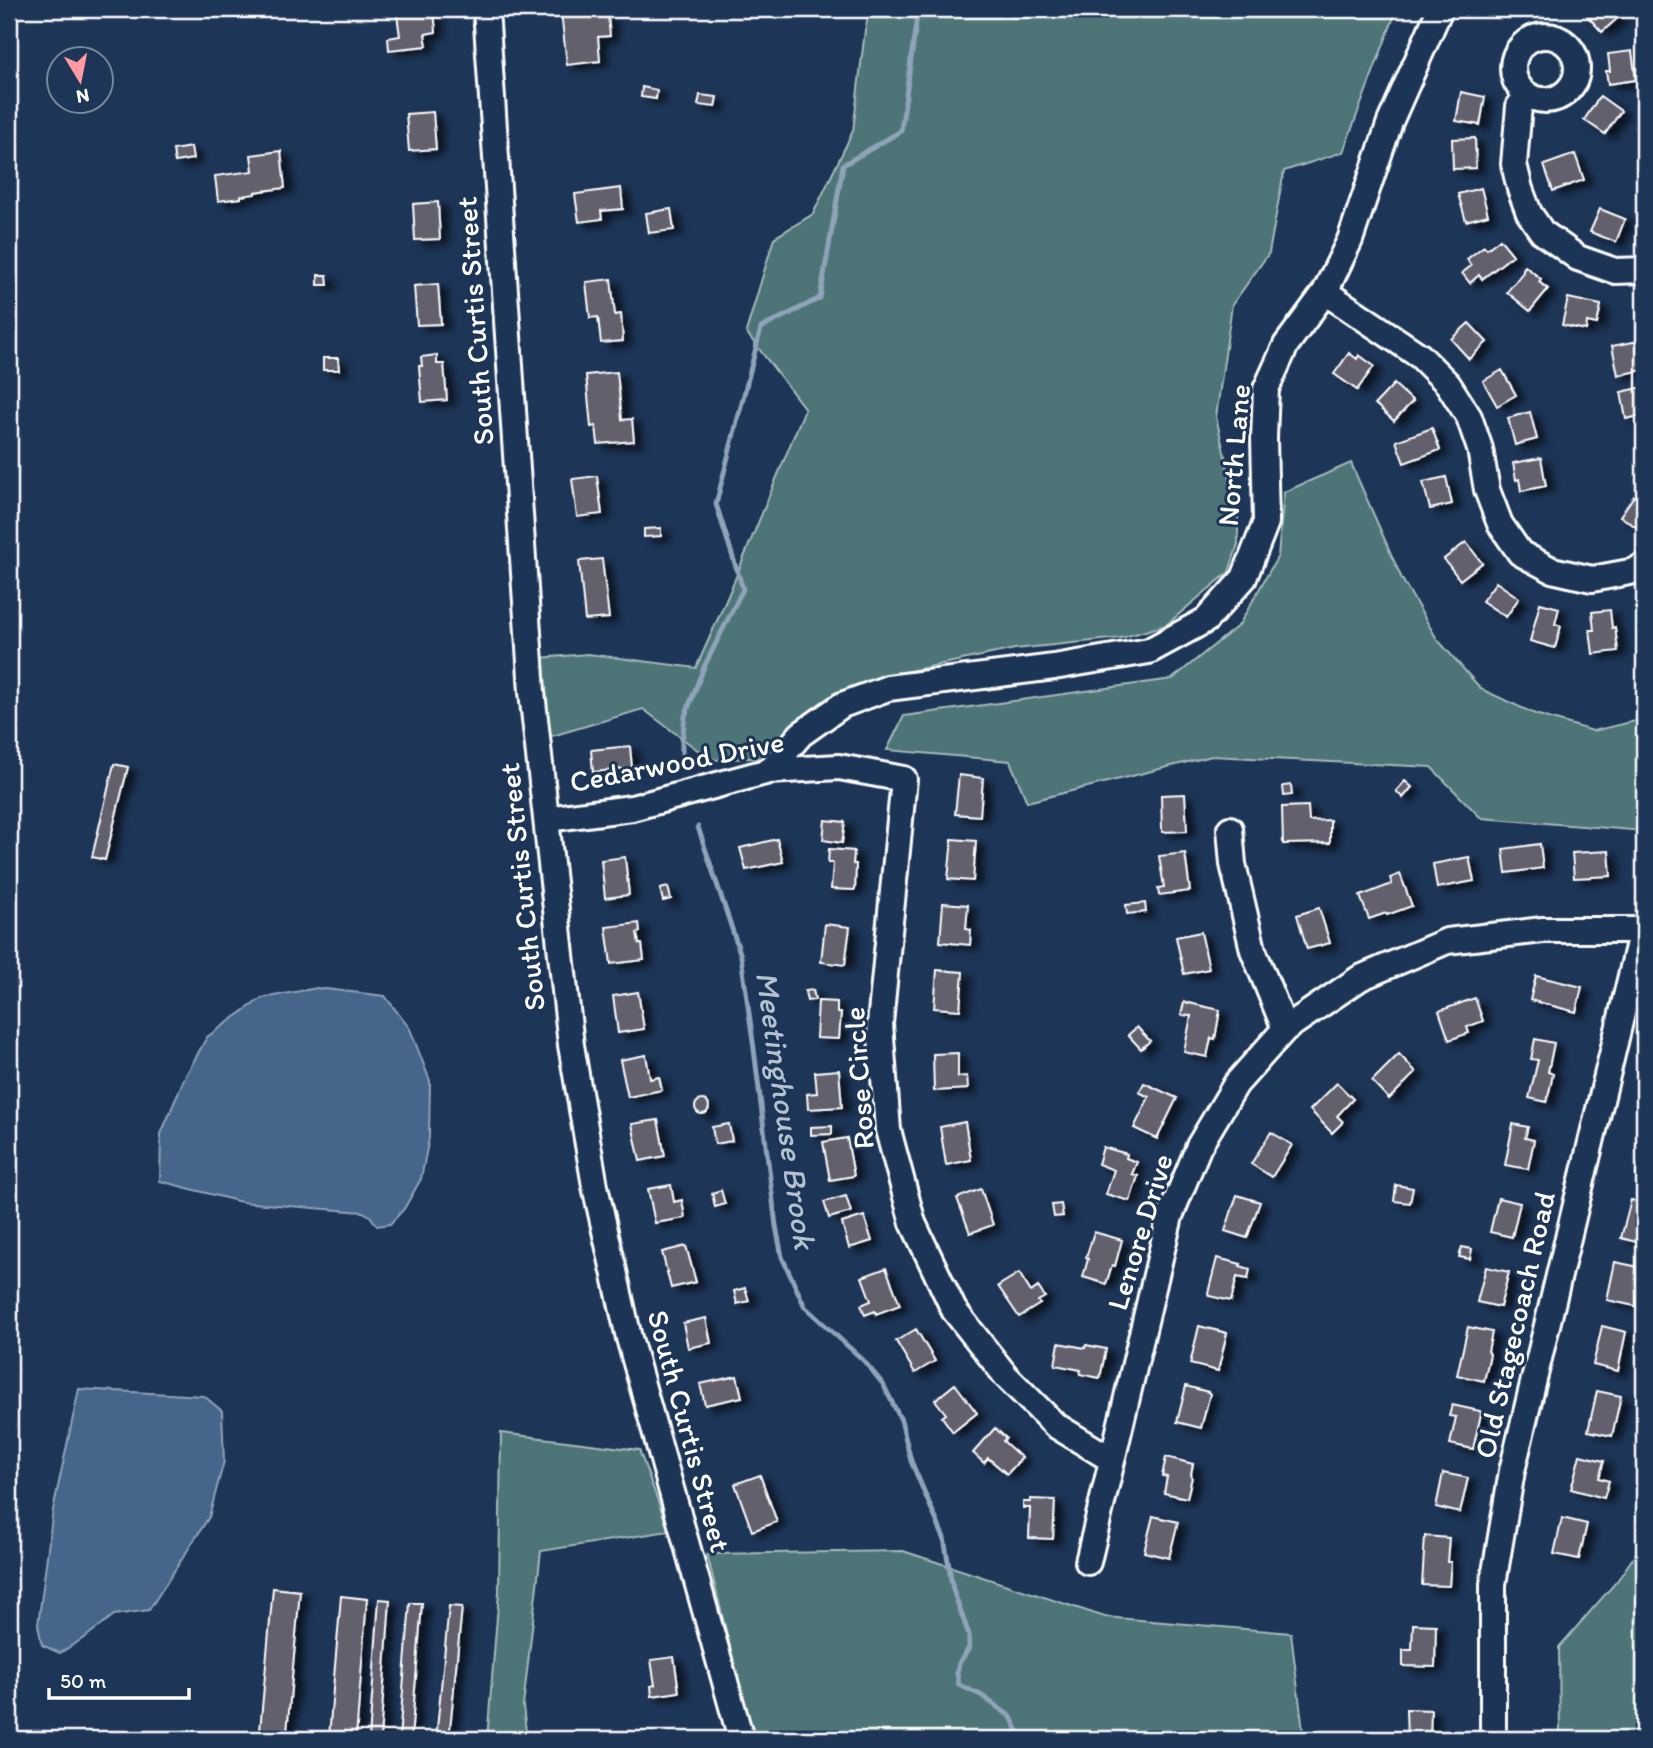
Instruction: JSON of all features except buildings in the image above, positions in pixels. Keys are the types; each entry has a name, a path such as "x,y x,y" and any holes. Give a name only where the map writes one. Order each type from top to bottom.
{"street":[{"name":"South Curtis Street","path":"486,9 532,692 571,1045 595,1186 629,1338 741,1739"},
{"name":"North Lane","path":"769,771 802,734 842,705 888,688 1054,667 1149,651 1206,620 1244,578 1266,522 1266,389 1286,345 1325,292 1350,240 1390,122 1440,9"},
{"path":"1528,96 1519,106 1514,164 1520,189 1542,232 1578,258 1615,271 1644,270"},
{"path":"1325,292 1420,356 1448,384 1469,417 1480,449 1487,490 1500,524 1520,553 1552,570 1592,579 1635,571 1644,565"},
{"name":"Cedarwood Drive","path":"547,819 632,808 769,771 839,767 904,779"},
{"name":"Rose Circle","path":"904,779 880,1024 888,1130 913,1223 954,1310 1006,1376 1055,1425 1112,1460"},
{"path":"1230,830 1233,864 1253,950 1285,1029"},
{"name":"Lenore Drive","path":"1088,1562 1170,1216 1199,1146 1236,1084 1285,1029 1360,978 1447,942 1543,930 1642,930"},
{"name":"Old Stagecoach Road","path":"1493,1739 1493,1584 1512,1471 1642,930"}],"green space":[{"path":"870,9 1397,9 1343,152 1284,171 1269,253 1232,305 1216,417 1238,513 1238,544 1229,572 1166,625 1121,638 1015,649 880,677 832,700 794,723 773,757 711,760 643,709 549,737 539,658 588,654 696,668 728,596 805,409 746,332 774,238 813,214 853,131"},
{"path":"1351,463 1402,579 1437,639 1481,689 1535,714 1593,731 1644,719 1644,831 1481,818 1431,767 1212,756 1027,802 1010,761 887,750 904,716 1172,679 1239,625 1278,556 1284,492"},
{"path":"501,1433 639,1450 669,1531 541,1551 523,1706 527,1739 487,1739 499,1592"},
{"path":"1644,1542 1644,1739 1560,1739 1559,1647 1617,1581"},
{"path":"903,1551 1105,1617 1291,1633 1304,1739 753,1739 707,1554"}],"water":[{"path":"317,988 385,996 410,1029 430,1081 429,1138 421,1179 404,1209 390,1224 377,1226 370,1216 363,1212 241,1202 160,1181 161,1134 184,1079 207,1037 262,998"},
{"path":"79,1389 204,1396 222,1411 224,1461 209,1517 149,1610 114,1615 60,1653 42,1645 38,1625 53,1510"}],"waterway":[{"name":"Meetinghouse Brook","path":"682,768 685,716 704,667 743,589 716,504 761,328 820,298 843,165 901,131 918,9"},
{"name":"Meetinghouse Brook","path":"698,827 741,956 782,1257 805,1307 863,1360 883,1384 901,1420 911,1461 944,1538 953,1590 969,1635 969,1648 959,1663 959,1685 981,1695 1011,1717 1022,1739"}]}
